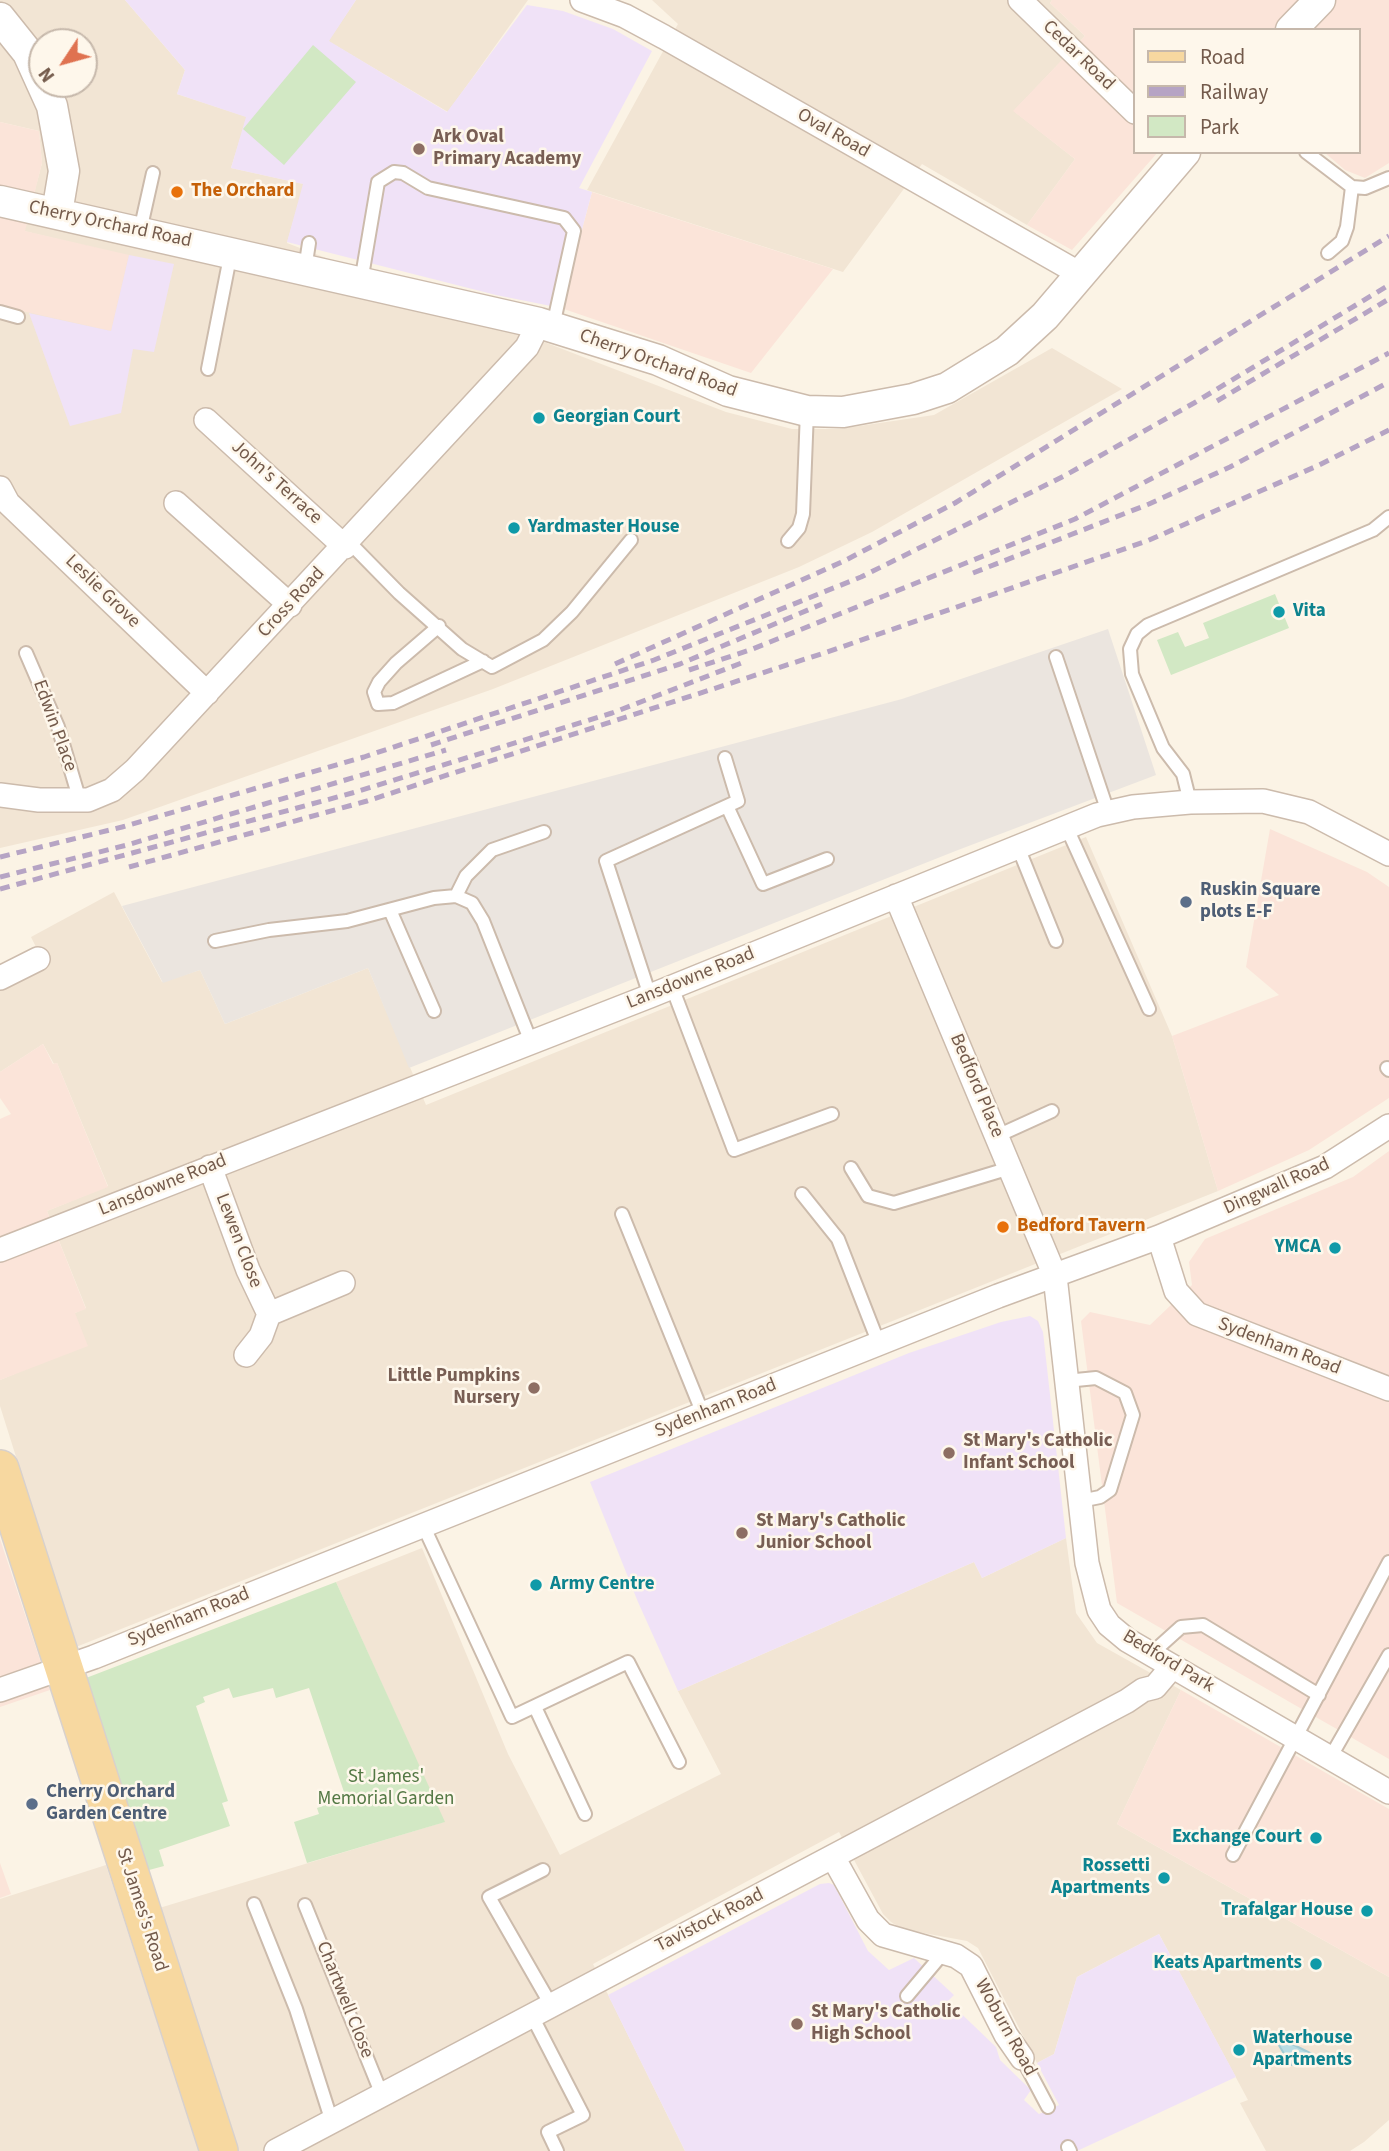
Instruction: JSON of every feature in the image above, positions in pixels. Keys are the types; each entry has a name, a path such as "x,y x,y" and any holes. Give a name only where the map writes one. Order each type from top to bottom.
{"main road":[{"name":"St James's Road","path":"0,1469 219,2151"}],"street":[{"name":"Oval Road","path":"582,0 625,16 664,37 1082,275"},
{"path":"1293,28 1320,0"},
{"name":"Cedar Road","path":"1024,1 1134,110"},
{"path":"0,18 28,53"},
{"path":"48,98 64,171 57,213"},
{"name":"Cherry Orchard Road","path":"0,201 231,252 307,256 361,282 546,325 658,360 728,391 807,411 843,412 870,408 947,388 1007,351 1045,316 1082,275 1181,154"},
{"name":"Cross Road","path":"0,795 80,801 96,798 112,790 347,544 546,325"},
{"name":"John's Terrace","path":"206,420 347,544"},
{"name":"Leslie Grove","path":"0,488 8,503 207,693"},
{"path":"176,503 290,605"},
{"name":"Lansdowne Road","path":"0,1250 650,996 1066,826 1108,812 1190,802 1241,800 1293,807 1328,820 1389,854"},
{"name":"Bedford Place","path":"896,897 1055,1276"},
{"path":"0,978 38,959"},
{"name":"Dingwall Road","path":"1159,1237 1325,1167 1389,1126"},
{"name":"Lewen Close","path":"210,1167 248,1270 269,1314"},
{"name":"Sydenham Road","path":"0,1690 62,1668 879,1344 1159,1237 1176,1291 1197,1314 1389,1389"},
{"name":"Bedford Park","path":"1055,1276 1090,1581 1100,1610 1114,1630 1151,1654 1389,1792"},
{"path":"246,1355 261,1336 269,1314 343,1283"},
{"path":"1143,1689 1141,1678 1151,1654"},
{"name":"Tavistock Road","path":"276,2151 1127,1701 1143,1689 1155,1687 1172,1667"},
{"name":"Woburn Road","path":"833,1857 864,1913 878,1931 890,1939 944,1952 971,1966 1006,2035 1023,2058"}],"lane":[{"path":"1309,154 1352,187 1365,188 1389,178"},
{"path":"361,282 378,182 394,172 403,173 428,188 564,218 573,232 546,325"},
{"path":"140,232 153,173"},
{"path":"1328,253 1342,241 1347,227 1352,187"},
{"path":"208,369 231,252"},
{"path":"0,312 18,317"},
{"path":"788,541 799,528 803,514 807,411"},
{"path":"1190,802 1183,774 1163,748 1132,674 1130,649 1137,634 1148,625 1373,530 1389,517"},
{"path":"347,544 462,649 492,667 543,640 572,612 631,540"},
{"path":"439,626 396,663 379,682 374,692 377,704 393,704 483,661"},
{"name":"Edwin Place","path":"26,653 58,727 80,801"},
{"path":"1056,657 1108,812"},
{"path":"650,996 606,861 738,800 725,758"},
{"path":"727,806 763,884 827,859"},
{"path":"1066,826 1149,1009"},
{"path":"456,896 467,876 492,850 544,832"},
{"path":"1018,846 1056,942"},
{"path":"215,941 268,929 347,921 456,896 472,903 483,921 531,1042"},
{"path":"390,910 434,1011"},
{"path":"672,987 734,1150 832,1114"},
{"path":"996,1136 1052,1111"},
{"path":"851,1168 868,1196 894,1203 1010,1168"},
{"path":"802,1194 838,1239 879,1344"},
{"path":"622,1214 703,1414"},
{"path":"1066,1381 1096,1378 1125,1393 1133,1415 1110,1490 1100,1497 1080,1501"},
{"path":"424,1525 512,1717 628,1662 678,1762"},
{"path":"1233,1855 1297,1739 1357,1617 1389,1562"},
{"path":"1151,1654 1181,1627 1203,1625 1319,1695"},
{"path":"1330,1758 1389,1655"},
{"path":"534,1707 585,1814"},
{"path":"543,1870 489,1898 542,2010 583,2115 548,2132 557,2151"},
{"path":"254,1904 296,2009 332,2122"},
{"name":"Chartwell Close","path":"305,1905 382,2095"},
{"path":"906,1996 944,1952"},
{"name":"Woburn Road","path":"1023,2058 1048,2108"}],"shaded area":[{"path":"0,0 125,0 185,70 177,94 247,117 231,168 304,184 287,243 726,412 792,429 839,429 934,415 1052,348 1122,389 872,532 799,567 493,689 123,820 0,848 0,306 128,256 24,231 42,163 39,131 0,122"},
{"name":"Ark Oval Primary Academy","path":"125,0 356,0 329,41 447,112 527,5 563,11 613,29 652,51 579,188 592,192 561,308 496,295 287,242 303,184 231,168 246,117 177,94 185,70"},
{"path":"356,0 528,0 448,112 328,41"},
{"path":"652,0 1052,0 1050,3 1085,36 1014,111 1075,159 1027,225 922,164 843,272 587,190 678,24"},
{"path":"1052,0 1389,0 1389,163 1365,178 1345,170 1326,154 1361,154 1361,28 1134,28 1134,154 1156,154 1072,250 1027,225 1075,159 1013,111 1085,36 1050,3"},
{"path":"0,122 39,131 42,163 25,231 129,255 111,331 0,306"},
{"path":"592,192 833,269 751,373 561,308"},
{"path":"129,255 174,264 154,352 133,349 121,413 70,426 29,313 111,331"},
{"path":"1108,629 1156,775 958,850 409,1068 368,968 225,1024 200,970 163,983 122,906 902,699"},
{"path":"1270,829 1367,872 1389,887 1389,1098 1309,1150 1218,1191 1172,1036 1279,995 1246,967"},
{"path":"1086,837 1172,1036 1218,1191 76,1647 0,1406 0,1380 31,1367 75,1313 86,1308 47,1211 108,1186 57,1063 54,1064 43,1044 0,1072 0,986 44,963 31,937 114,892 162,982 200,970 225,1024 368,968 426,1105"},
{"path":"43,1044 53,1064 57,1063 108,1187 47,1211 86,1309 75,1313 88,1346 0,1380 0,1119 11,1114 0,1098 0,1072"},
{"path":"1389,1151 1389,1759 1117,1603 1081,1321 1090,1312 1150,1325 1192,1285 1189,1262 1205,1239 1353,1177"},
{"path":"1030,1316 1038,1321 1043,1332 1066,1538 982,1578 974,1562 678,1691 638,1602 590,1482 909,1353 1001,1322"},
{"path":"1066,1538 1076,1613 1097,1643 1181,1690 1117,1824 1389,1977 1389,2120 1364,2142 1350,2151 1266,2151 1240,2103 1248,2100 1159,1934 1077,1977 1054,2054 1037,2063 978,1948 967,1941 902,1929 891,1922 883,1914 839,1832 593,1964 685,2151 237,2151 156,1909 444,1822 336,1582 422,1548 508,1754 560,1855 721,1774 678,1691 974,1562 982,1578"},
{"path":"0,1539 50,1690 0,1707"},
{"path":"1181,1690 1389,1809 1389,1977 1117,1824"},
{"path":"0,1863 11,1894 0,1898"},
{"path":"106,1865 199,2151 0,2151 0,1899"},
{"name":"St Mary's Catholic High School","path":"820,1884 834,1885 868,1951 889,1970 914,1958 954,1995 948,2001 996,2047 1000,2060 1031,2090 1024,2100 1039,2114 1059,2105 1037,2063 1054,2054 1077,1977 1159,1934 1236,2077 1077,2151 685,2151 608,1995"}],"green space":[{"path":"313,45 356,82 284,165 243,129"},
{"path":"1275,594 1289,628 1171,675 1157,640 1178,632 1185,647 1209,638 1203,623"},
{"name":"St James' Memorial Garden","path":"336,1582 445,1822 307,1863 294,1822 319,1814 317,1808 346,1798 309,1688 276,1698 273,1688 233,1698 229,1688 203,1697 205,1702 196,1706 228,1801 222,1803 230,1826 159,1850 164,1866 149,1870 86,1678"}],"water":[{"path":"1272,2034 1312,2054 1291,2065"}],"railway":[{"path":"615,664 844,561 955,503 1389,236"},
{"path":"0,857 122,827 364,757 654,660 861,577 1064,476 1194,403 1389,285"},
{"path":"1217,401 1389,299"},
{"path":"689,670 750,650 1075,519 1389,353"},
{"path":"973,573 1149,504 1230,467 1389,382"},
{"path":"129,867 367,801 827,652 1147,541 1317,466 1389,430"},
{"path":"431,745 680,664 822,604"},
{"path":"0,889 352,793 612,713 744,662"},
{"path":"0,877 127,845 446,750"}],"place":[{"name":"Ark Oval Primary Academy","path":"419,149"},
{"name":"The Orchard","path":"177,192"},
{"name":"Georgian Court","path":"539,418"},
{"name":"Yardmaster House","path":"514,528"},
{"name":"Vita","path":"1279,612"},
{"name":"Ruskin Square plots E-F","path":"1186,902"},
{"name":"Bedford Tavern","path":"1003,1227"},
{"name":"YMCA","path":"1335,1248"},
{"name":"Little Pumpkins Nursery","path":"534,1388"},
{"name":"St Mary's Catholic Infant School","path":"949,1453"},
{"name":"St Mary's Catholic Junior School","path":"742,1533"},
{"name":"Army Centre","path":"536,1585"},
{"name":"Cherry Orchard Garden Centre","path":"32,1804"},
{"name":"Exchange Court","path":"1316,1838"},
{"name":"Rossetti Apartments","path":"1164,1878"},
{"name":"Trafalgar House","path":"1367,1911"},
{"name":"Keats Apartments","path":"1316,1964"},
{"name":"St Mary's Catholic High School","path":"797,2024"},
{"name":"Waterhouse Apartments","path":"1239,2050"}]}
